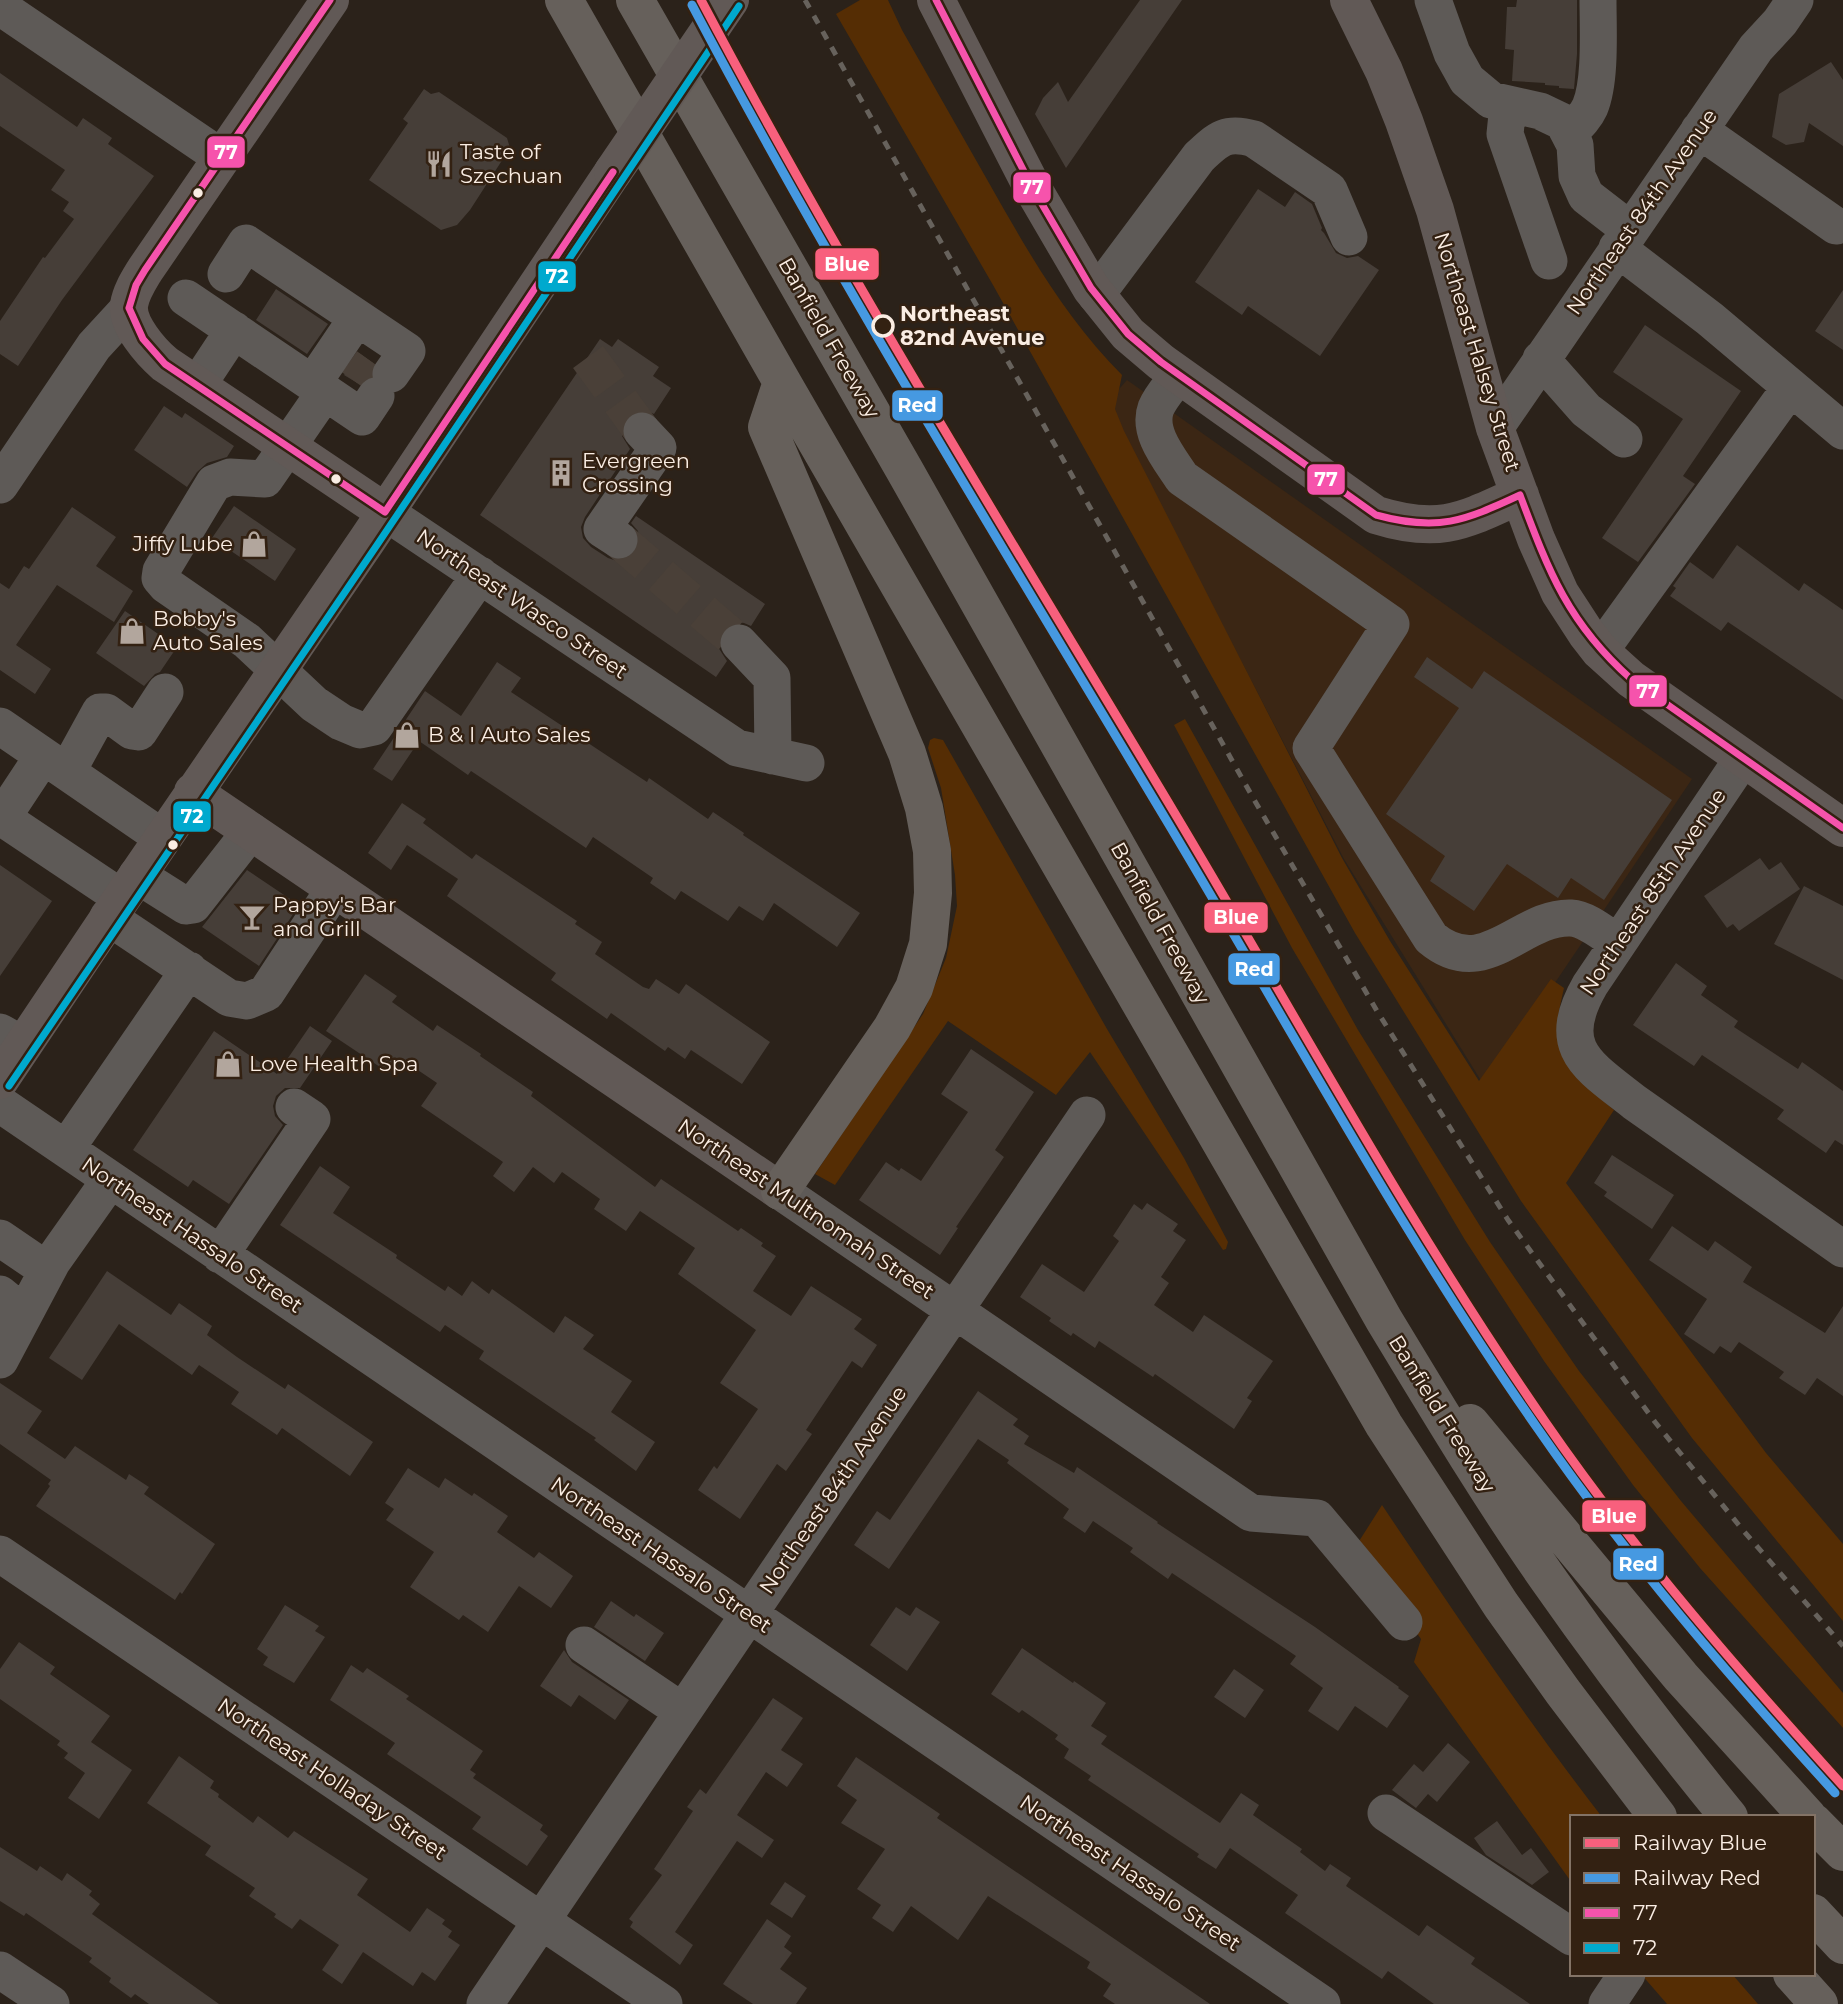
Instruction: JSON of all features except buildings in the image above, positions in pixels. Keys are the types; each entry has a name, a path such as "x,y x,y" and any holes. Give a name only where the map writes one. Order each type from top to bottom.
{"highway":[{"path":"564,0 1384,1425 1501,1605 1656,1815"},
{"name":"Banfield Freeway","path":"635,0 898,459 1384,1320 1485,1485 1546,1575 1663,1735 1727,1815"},
{"path":"780,1191 892,1028 914,988 928,944 933,892 932,851 924,808 907,752 766,427 782,382"},
{"path":"1384,1320 1681,1677 1806,1815"},
{"path":"1815,1824 1843,1852"},
{"path":"1815,1915 1843,1945"},
{"path":"1793,1976 1819,2004"}],"main road":[{"path":"129,308 136,285 145,270 330,0"},
{"path":"0,1080 12,1039 122,897 163,838 730,0"},
{"path":"936,0 1032,187 1068,250 1096,295 1128,334 1178,376 1376,515 1411,525 1443,525 1460,522 1520,495"},
{"name":"Northeast Halsey Street","path":"1349,0 1384,71 1404,121 1435,210 1495,428 1536,539 1560,593 1600,651 1631,679 1843,828"},
{"name":"Northeast Wasco Street","path":"129,308 135,325 153,354 385,512"},
{"name":"Northeast Multnomah Street","path":"194,792 780,1191"}],"street":[{"path":"1433,0 1452,53 1467,80 1491,100 1540,111 1563,122 1575,145 1577,176 1586,197 1624,239 1710,319 1843,431"},
{"path":"1569,133 1581,122 1590,106 1596,85 1598,0"},
{"name":"Northeast 84th Avenue","path":"1495,428 1756,48 1780,22 1795,0"},
{"path":"0,7 221,158"},
{"path":"1508,105 1505,134 1549,261"},
{"path":"1699,130 1836,226"},
{"path":"1096,295 1199,157 1228,135 1254,139 1329,190 1349,236"},
{"path":"226,274 246,243 356,318"},
{"path":"186,298 234,330 358,379"},
{"path":"0,485 93,346 129,308"},
{"path":"356,318 358,379 288,447 265,479 229,477 214,483 161,571 160,578 166,586 247,641 314,704 341,722 360,730 374,727 480,575"},
{"path":"356,318 358,379"},
{"path":"197,386 234,330"},
{"path":"1541,359 1587,410 1624,439"},
{"path":"1178,376 1157,407 1153,422 1163,448 1182,478 1391,624 1311,748 1431,938 1442,947 1459,954 1486,951 1553,920 1570,918 1582,920 1618,943"},
{"path":"1600,651 1790,388"},
{"path":"619,540 603,529 658,448 642,431"},
{"name":"Northeast Wasco Street","path":"385,512 737,748 790,759 772,678 740,643"},
{"path":"165,692 139,732 132,732 106,712 100,712 55,764 6,812 6,821 122,897 189,970 229,998 247,1001 266,993 335,888"},
{"path":"0,726 163,838"},
{"name":"Northeast 85th Avenue","path":"1743,758 1582,1000 1574,1031 1583,1060 1605,1079 1843,1249"},
{"path":"122,897 193,905 251,831"},
{"path":"66,1149 189,970"},
{"name":"Northeast Hassalo Street","path":"0,1104 1322,2004"},
{"path":"220,1255 312,1119 294,1107"},
{"name":"Northeast 84th Avenue","path":"485,2004 1087,1115"},
{"path":"0,1360 52,1262 110,1180"},
{"name":"Northeast Multnomah Street","path":"780,1191 1251,1513 1317,1518 1404,1622"},
{"path":"0,1238 41,1266 52,1262"},
{"path":"0,1294 11,1303 12,1314 0,1337"},
{"name":"Northeast Holladay Street","path":"0,1554 664,2004"},
{"path":"584,1645 682,1711"},
{"path":"1386,1813 1570,1936"},
{"path":"0,1970 51,2004"},
{"path":"1607,2004 1626,1976"}],"shaded area":[{"path":"860,0 888,0 902,30 1033,259 1083,331 1122,375 1115,409 1124,431 1342,858 1390,941 1479,1081 1551,979 1564,988 1558,1028 1562,1050 1582,1079 1614,1110 1566,1183 1766,1453 1843,1544 1843,1621 1692,1438 1521,1201 1355,933 993,285 836,14"},
{"path":"1127,380 1692,779 1485,1087 1344,859 1107,403"},
{"path":"1185,719 1358,1030 1490,1242 1579,1371 1681,1501 1843,1693 1843,1728 1700,1568 1633,1485 1544,1361 1465,1240 1292,948 1174,725"},
{"path":"930,740 943,740 1107,1029 1184,1158 1228,1242 1226,1249 1223,1250 1090,1052 1056,1095 948,1021 835,1185 815,1174 923,1014 946,958 957,906 955,875 941,788 928,748"},
{"path":"1382,1505 1462,1624 1600,1815 1570,1815 1570,1880 1414,1662 1421,1639 1356,1546"},
{"path":"1643,1976 1734,1976 1758,2004 1667,2004"}],"tunnel":[{"path":"588,357 642,431"},
{"path":"357,383 372,362"},
{"path":"619,540 739,643"}],"railway":[{"path":"805,0 1252,796 1377,1011 1508,1220 1655,1422 1742,1529 1843,1646"}],"rail line":[{"name":"Blue","path":"701,0 872,308 1448,1274 1546,1423 1615,1518 1726,1654 1843,1786"},
{"name":"Red","path":"692,5 863,313 1439,1280 1538,1429 1607,1524 1718,1661 1835,1793"}],"transit line":[{"name":"77","path":"129,308 136,285 145,270 330,0"},
{"name":"77","path":"936,0 1032,187 1091,288 1128,334 1161,362 1376,515 1417,523 1450,521 1483,511 1520,495"},
{"name":"72","path":"9,1086 739,6"},
{"name":"77","path":"385,512 613,172"},
{"name":"77","path":"129,308 143,339 165,364 385,512"},
{"name":"77","path":"1520,495 1563,595 1591,637 1609,658 1631,679 1843,828"}],"place":[{"name":"Taste of Szechuan","path":"439,164"},
{"name":"Northeast 82nd Avenue","path":"883,326"},
{"name":"Evergreen Crossing","path":"561,473"},
{"name":"Jiffy Lube","path":"254,544"},
{"name":"Bobby's Auto Sales","path":"132,631"},
{"name":"B & I Auto Sales","path":"407,735"},
{"name":"Pappy's Bar and Grill","path":"252,917"},
{"name":"Love Health Spa","path":"228,1064"}]}
